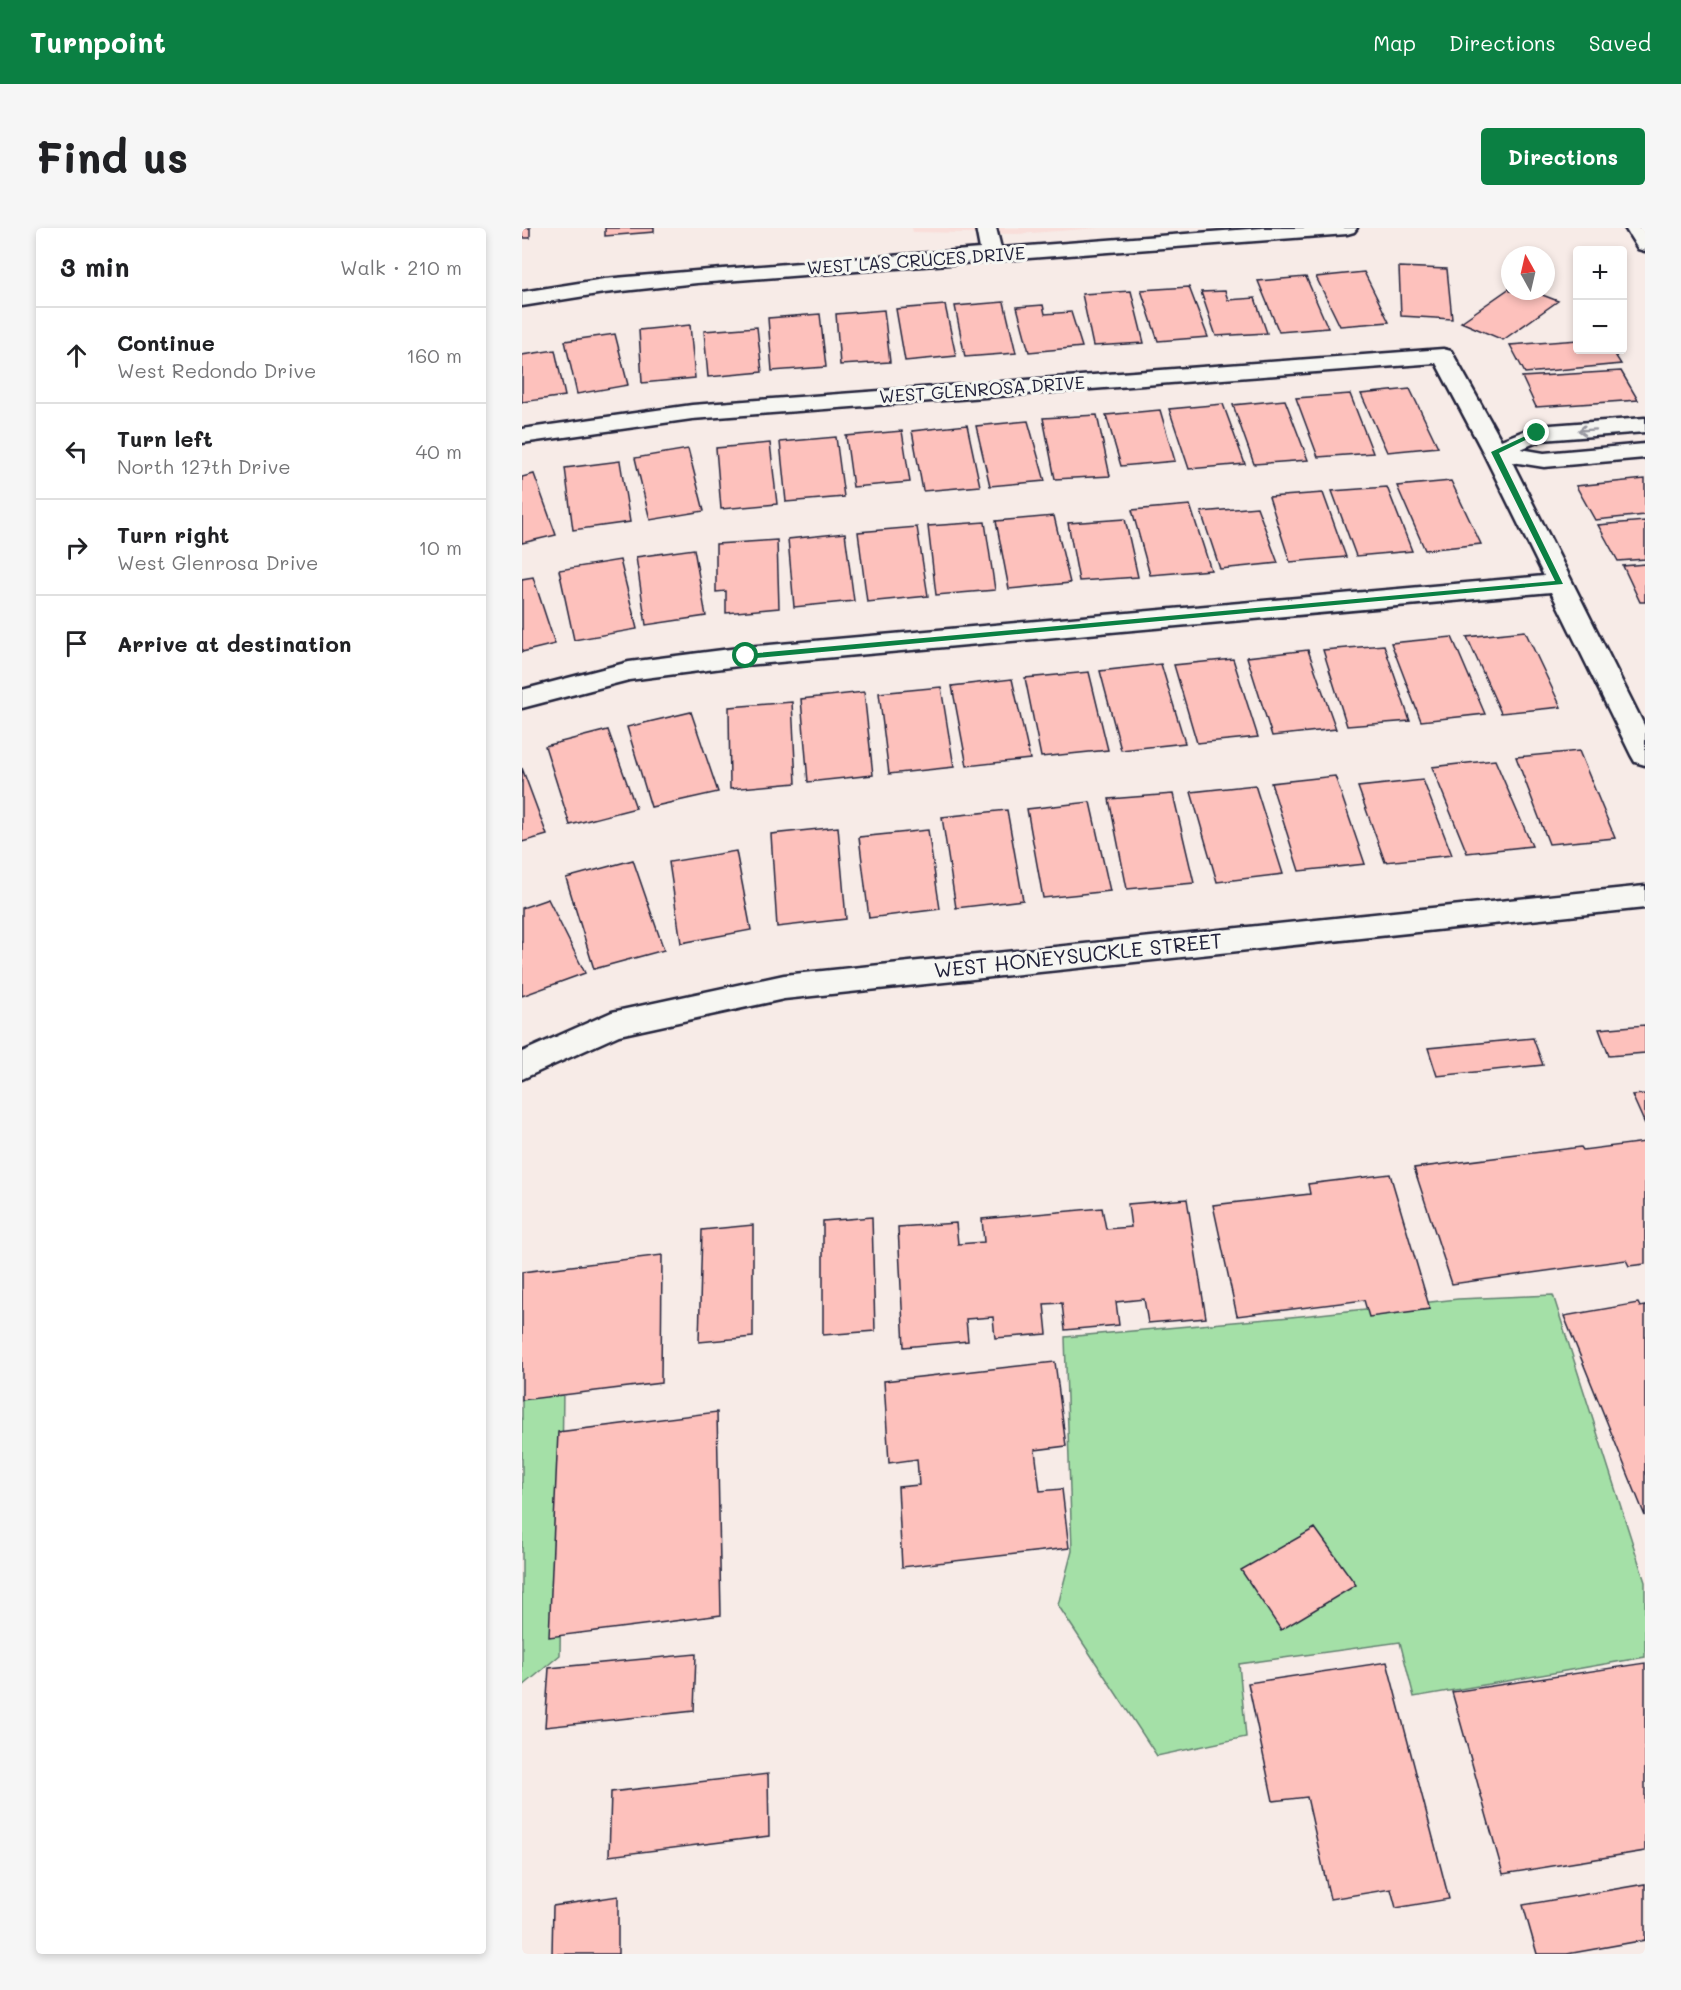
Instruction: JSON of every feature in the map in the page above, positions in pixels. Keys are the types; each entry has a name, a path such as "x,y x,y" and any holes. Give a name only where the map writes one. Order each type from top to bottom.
{"street":[{"path":"986,228 992,255"},
{"name":"WEST LAS CRUCES DRIVE","path":"522,299 604,286 696,277 1347,228"},
{"path":"1635,228 1645,244"},
{"name":"WEST GLENROSA DRIVE","path":"522,436 692,412 1443,356 1495,452"},
{"path":"1495,452 1537,433 1645,425"},
{"path":"1495,452 1544,460 1645,452"},
{"path":"1495,452 1645,755"},
{"path":"522,699 629,671 746,656 1560,583"},
{"name":"WEST HONEYSUCKLE STREET","path":"522,1066 612,1024 784,987 1645,897"}],"shaded area":[{"path":"912,228 1098,228 1018,234 913,232"}],"green space":[{"path":"1553,1295 1645,1582 1645,1657 1414,1697 1400,1642 1239,1664 1246,1737 1157,1756 1058,1605 1072,1551 1065,1337 1301,1316 1458,1299"},
{"path":"563,1388 560,1655 522,1687 522,1394"}],"building":[{"path":"522,228 530,228 530,238 522,238"},
{"path":"605,228 654,228 654,232 605,236"},
{"path":"1399,267 1447,269 1452,319 1401,316"},
{"path":"1364,272 1389,322 1340,326 1316,277"},
{"path":"1306,277 1328,328 1279,332 1258,281"},
{"path":"1189,287 1208,337 1158,341 1141,290"},
{"path":"1131,291 1144,343 1093,346 1082,294"},
{"path":"1225,291 1228,300 1255,298 1267,333 1216,336 1201,292"},
{"path":"1501,294 1501,300 1558,301 1503,340 1461,322"},
{"path":"1004,302 1016,353 965,357 955,306"},
{"path":"945,305 956,356 905,361 896,309"},
{"path":"1043,305 1045,314 1071,312 1082,347 1029,352 1017,307"},
{"path":"884,310 890,362 840,365 836,314"},
{"path":"820,314 826,367 772,371 768,318"},
{"path":"690,325 695,378 642,383 639,330"},
{"path":"757,327 762,372 708,377 704,331"},
{"path":"615,334 628,385 577,394 565,341"},
{"path":"1573,340 1573,354 1615,354 1621,364 1525,373 1510,345"},
{"path":"555,350 565,396 522,402 522,355"},
{"path":"1621,371 1638,400 1536,407 1522,377"},
{"path":"1410,389 1438,447 1387,452 1361,394"},
{"path":"1350,394 1373,453 1318,457 1296,398"},
{"path":"1285,400 1308,460 1254,464 1233,405"},
{"path":"1223,404 1245,464 1189,469 1169,409"},
{"path":"1160,410 1175,461 1121,466 1106,415"},
{"path":"1097,415 1110,476 1055,479 1043,418"},
{"path":"1028,421 1045,481 990,486 976,426"},
{"path":"967,425 980,486 923,491 912,431"},
{"path":"902,431 910,482 853,487 846,436"},
{"path":"836,437 844,497 786,502 780,442"},
{"path":"770,443 777,504 721,509 716,448"},
{"path":"688,449 704,511 650,520 635,458"},
{"path":"620,461 630,522 573,530 565,468"},
{"path":"534,474 556,535 522,543 522,477"},
{"path":"1645,479 1645,515 1595,520 1576,486"},
{"path":"1451,481 1481,544 1425,550 1397,486"},
{"path":"1387,487 1412,551 1356,556 1332,491"},
{"path":"1323,493 1346,557 1290,562 1269,497"},
{"path":"1190,505 1211,570 1150,575 1132,510"},
{"path":"1257,507 1278,563 1220,569 1201,512"},
{"path":"1054,516 1070,583 1009,589 996,521"},
{"path":"1125,519 1138,577 1079,581 1068,523"},
{"path":"1645,521 1645,559 1618,561 1598,525"},
{"path":"985,522 995,590 936,595 928,526"},
{"path":"917,527 928,596 867,602 858,532"},
{"path":"845,533 854,601 794,607 788,539"},
{"path":"777,540 779,608 726,613 726,591 716,592 716,544"},
{"path":"694,549 706,616 646,625 636,557"},
{"path":"620,560 637,629 574,640 559,570"},
{"path":"1645,564 1645,602 1640,602 1623,566"},
{"path":"533,577 555,644 522,652 522,579"},
{"path":"1525,631 1561,707 1501,713 1467,637"},
{"path":"1452,637 1485,714 1421,721 1391,643"},
{"path":"1384,645 1410,721 1347,726 1323,650"},
{"path":"1308,650 1336,729 1272,736 1247,657"},
{"path":"1233,659 1258,737 1197,743 1174,665"},
{"path":"1161,664 1185,743 1121,750 1100,671"},
{"path":"1089,672 1108,750 1041,757 1025,678"},
{"path":"1012,679 1030,759 967,766 952,686"},
{"path":"941,687 954,767 889,774 879,693"},
{"path":"864,692 873,775 808,782 801,699"},
{"path":"792,702 796,783 730,789 729,707"},
{"path":"691,712 718,792 651,807 627,727"},
{"path":"608,730 636,808 570,825 545,746"},
{"path":"1579,751 1615,838 1549,844 1516,757"},
{"path":"1495,760 1532,846 1467,853 1432,767"},
{"path":"522,768 547,835 522,842"},
{"path":"1335,776 1365,864 1299,871 1271,783"},
{"path":"1423,780 1452,855 1385,862 1358,787"},
{"path":"1255,785 1283,874 1217,882 1191,792"},
{"path":"1173,794 1194,883 1127,889 1109,799"},
{"path":"1090,802 1110,891 1043,898 1027,809"},
{"path":"1007,810 1023,900 956,908 942,817"},
{"path":"838,827 846,919 777,927 771,834"},
{"path":"928,830 940,909 869,918 859,837"},
{"path":"736,851 751,930 681,943 669,862"},
{"path":"633,860 664,950 594,969 566,878"},
{"path":"548,899 585,973 522,996 522,908"},
{"path":"1645,1025 1645,1053 1609,1056 1599,1029"},
{"path":"1533,1038 1543,1065 1437,1076 1428,1048"},
{"path":"1645,1094 1645,1124 1632,1095"},
{"path":"1645,1142 1645,1264 1629,1266 1626,1260 1452,1284 1414,1168 1581,1147 1583,1150"},
{"path":"1390,1174 1430,1309 1369,1317 1364,1300 1237,1316 1213,1205 1310,1194 1308,1184"},
{"path":"1187,1199 1206,1318 1148,1323 1144,1299 1116,1302 1119,1325 1065,1330 1062,1303 1044,1304 1047,1334 995,1338 993,1317 966,1319 968,1341 904,1347 898,1227 956,1223 958,1244 984,1242 982,1219 1102,1208 1106,1229 1131,1227 1128,1204"},
{"path":"872,1217 875,1331 823,1335 823,1221"},
{"path":"753,1225 753,1337 699,1342 702,1230"},
{"path":"662,1255 661,1383 522,1400 522,1272"},
{"path":"1638,1303 1640,1307 1645,1306 1645,1516 1564,1316"},
{"path":"1055,1362 1066,1446 1035,1450 1040,1491 1062,1489 1069,1548 902,1567 898,1487 919,1485 917,1459 889,1463 884,1381"},
{"path":"717,1412 721,1615 549,1637 558,1432"},
{"path":"1315,1528 1356,1585 1281,1630 1241,1570"},
{"path":"696,1654 694,1711 545,1727 549,1668"},
{"path":"1387,1662 1449,1899 1396,1908 1391,1889 1330,1899 1307,1797 1273,1801 1248,1683"},
{"path":"1645,1663 1645,1851 1503,1874 1452,1692"},
{"path":"768,1774 769,1836 609,1856 611,1792"},
{"path":"1645,1884 1645,1940 1567,1954 1537,1954 1523,1905"},
{"path":"618,1896 618,1954 552,1954 553,1906"}],"route":[{"path":"746,656 1560,583 1495,452 1537,433"}]}
